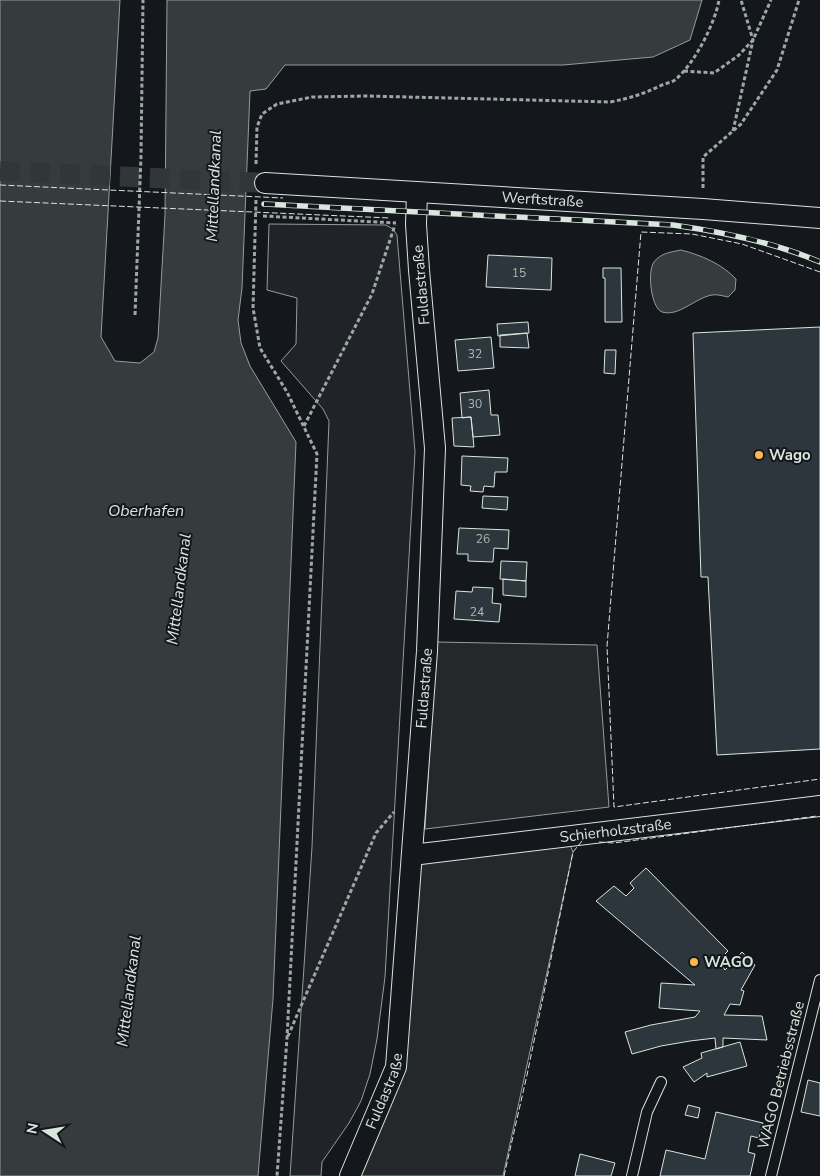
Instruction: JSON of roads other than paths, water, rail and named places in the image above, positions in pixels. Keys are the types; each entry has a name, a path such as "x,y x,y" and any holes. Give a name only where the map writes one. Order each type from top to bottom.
{"street":[{"name":"Werftstraße","path":"259,181 417,193 703,209 820,218"},
{"name":"Fuldastraße","path":"350,1176 396,1067 427,650 435,448 416,224 417,193"},
{"name":"Schierholzstraße","path":"412,855 820,806"}],"lane":[{"name":"WAGO Betriebsstraße","path":"771,1176 820,980"},
{"path":"632,1176 647,1112 661,1082"}],"water":[{"name":"Oberhafen","path":"0,0 120,0 101,337 115,361 140,363 154,352 158,338 165,215 167,0 702,0 690,40 653,57 563,65 285,65 266,89 250,91 242,288 238,320 241,343 250,366 296,442 273,999 258,1176 0,1176"},
{"path":"681,250 704,257 724,269 736,279 735,290 728,297 712,295 681,310 668,313 662,312 655,304 651,289 652,267 654,262 663,255"}],"tunnel":[{"path":"0,171 265,183"}],"railway":[{"path":"264,204 673,225 748,239 820,262"}],"place":[{"name":"Wago","path":"759,455"},
{"name":"WAGO","path":"694,962"}],"water label":[{"name":"Mittellandkanal","path":"214,186"},
{"name":"Mittellandkanal","path":"179,589"},
{"name":"Mittellandkanal","path":"129,991"}]}
